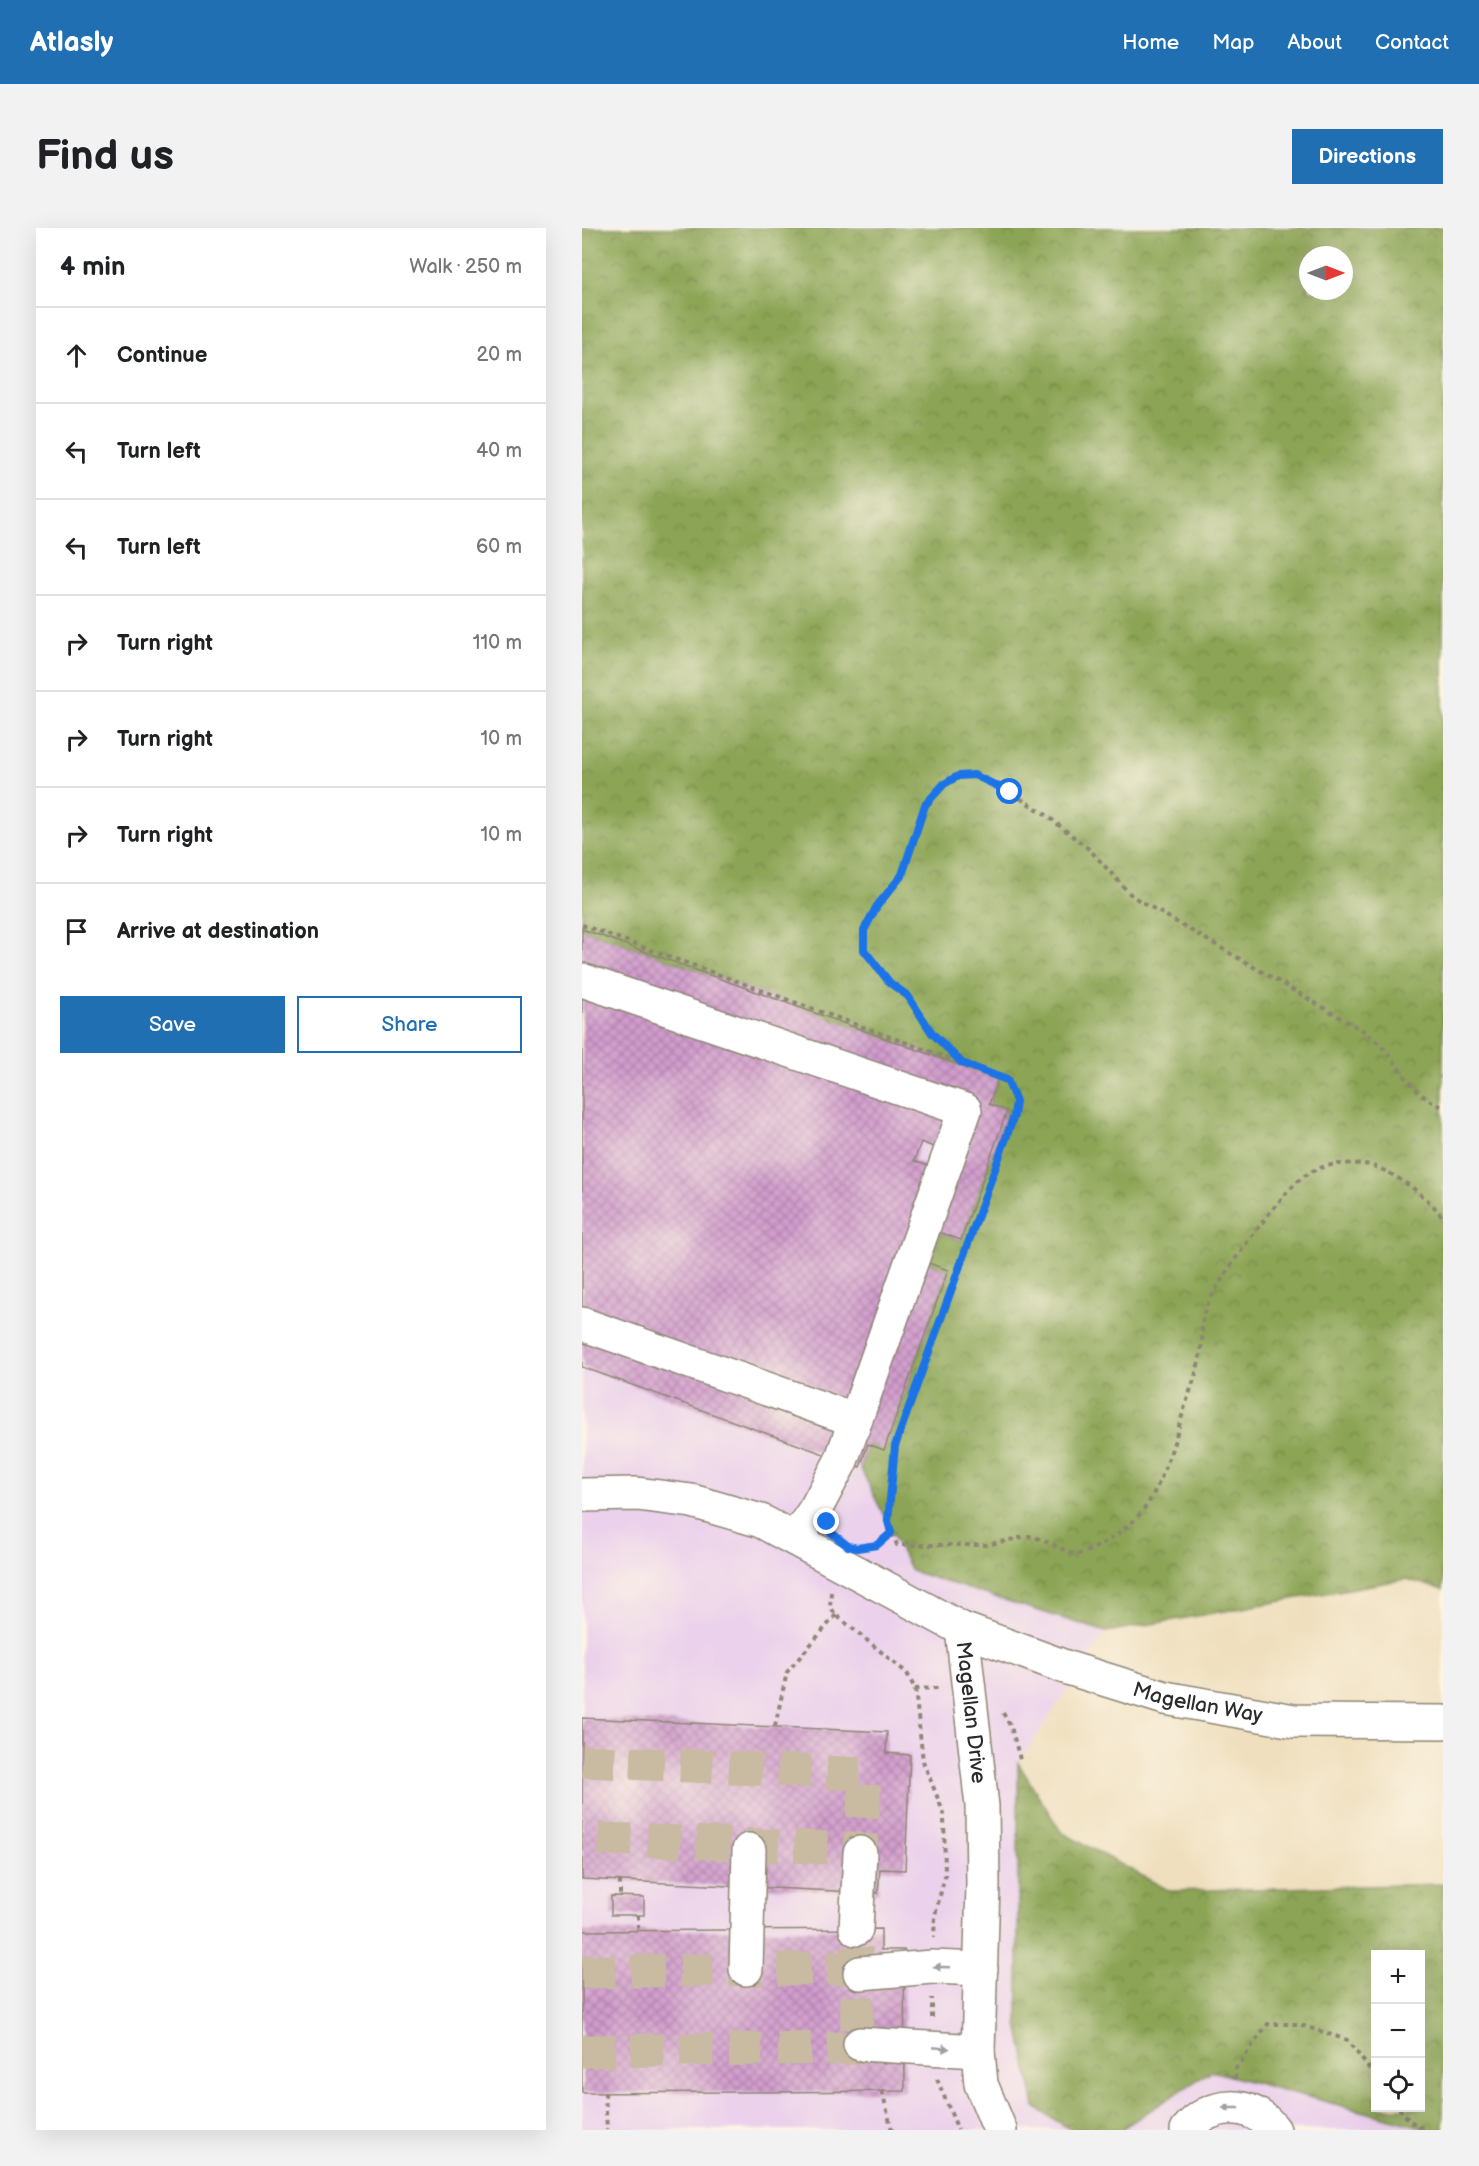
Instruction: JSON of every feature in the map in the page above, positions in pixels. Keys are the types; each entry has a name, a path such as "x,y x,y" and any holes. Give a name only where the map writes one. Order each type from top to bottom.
{"street":[{"path":"582,980 965,1110 841,1461 816,1508 795,1539"},
{"path":"582,1324 855,1420"},
{"name":"Magellan Drive","path":"582,1495 637,1494 692,1501 761,1521 962,1629 982,1806 978,2051 981,2084 1000,2130"},
{"name":"Magellan Way","path":"962,1629 1068,1668 1165,1698 1294,1721 1443,1722"},
{"path":"746,1969 752,1930 749,1850"},
{"path":"856,1929 860,1853"},
{"path":"860,1972 932,1967 981,1968"},
{"path":"860,2044 978,2051"},
{"path":"1187,2130 1200,2116 1216,2109 1233,2107 1248,2110 1261,2117 1274,2130"}],"path":[{"path":"962,1063 932,1033 908,996 890,983 864,950 864,930 877,906 902,875 925,805 944,784 958,776 974,775 1010,792 1045,814 1090,850 1132,896 1365,1032 1385,1050 1402,1075 1424,1096 1443,1107"},
{"path":"582,926 1007,1080 1016,1101 1014,1116 895,1446 888,1521 897,1545 986,1545 1029,1536 1075,1555 1095,1550 1146,1506 1164,1474 1193,1381 1201,1350 1203,1317 1212,1294 1286,1191 1305,1175 1327,1165 1368,1164 1386,1171 1416,1191 1438,1210 1443,1219"},
{"path":"866,1546 877,1545 891,1533"},
{"path":"834,1583 829,1597 836,1615 907,1673 915,1689 923,1761 945,1814 945,1876 935,1915 932,1967 932,2047 937,2084 958,2130"},
{"path":"775,1726 787,1672 836,1615"},
{"path":"915,1689 931,1686 948,1690"},
{"path":"1001,1708 1011,1727 1021,1763"},
{"path":"620,1881 620,1896"},
{"path":"638,1915 638,1930"},
{"path":"1233,2107 1236,2068 1268,2024 1298,2024 1347,2040 1371,2071"},
{"path":"882,2091 892,2130"},
{"path":"605,2093 607,2130"},
{"path":"1402,2112 1410,2121 1425,2130"}],"shaded area":[{"path":"582,905 1096,1101 912,1571 1106,1632 1018,1763 1035,2107 1071,2130 582,2130"},
{"path":"1211,2071 1326,2101 1432,2130 1120,2130"}],"green space":[{"path":"582,228 1443,228 1443,1590 1406,1579 1106,1632 911,1571 860,1467 868,1444 884,1449 948,1271 928,1263 939,1232 961,1240 1007,1111 989,1104 998,1079 582,929"},
{"path":"1018,1763 1061,1832 1170,1891 1443,1884 1443,2130 1432,2130 1211,2071 1120,2130 1071,2130 1035,2107 1018,2024"}],"building":[{"path":"582,929 998,1079 989,1104 1007,1111 961,1240 939,1232 928,1263 948,1270 884,1450 868,1444 860,1467 582,1367","holes":["921,1142 936,1148 929,1166 914,1161"]},
{"path":"582,1718 887,1732 886,1753 910,1755 905,1870 880,1869 878,1893 582,1879"},
{"path":"611,1896 644,1897 644,1915 611,1915"},
{"path":"881,1929 881,1950 904,1950 905,2091 582,2093 582,1931"}],"tunnel":[{"path":"582,1761 865,1774 861,1849 582,1838"},
{"path":"582,2051 857,2048 856,1929"},
{"path":"582,1972 856,1968"}],"route":[{"path":"827,1522 829,1531 838,1540 857,1548 877,1545 891,1533 888,1521 895,1446 1014,1116 1016,1101 1007,1080 962,1063 947,1046 938,1040 908,996 890,983 864,950 864,930 877,906 902,875 925,805 944,784 958,776 974,775 1010,792"}]}
